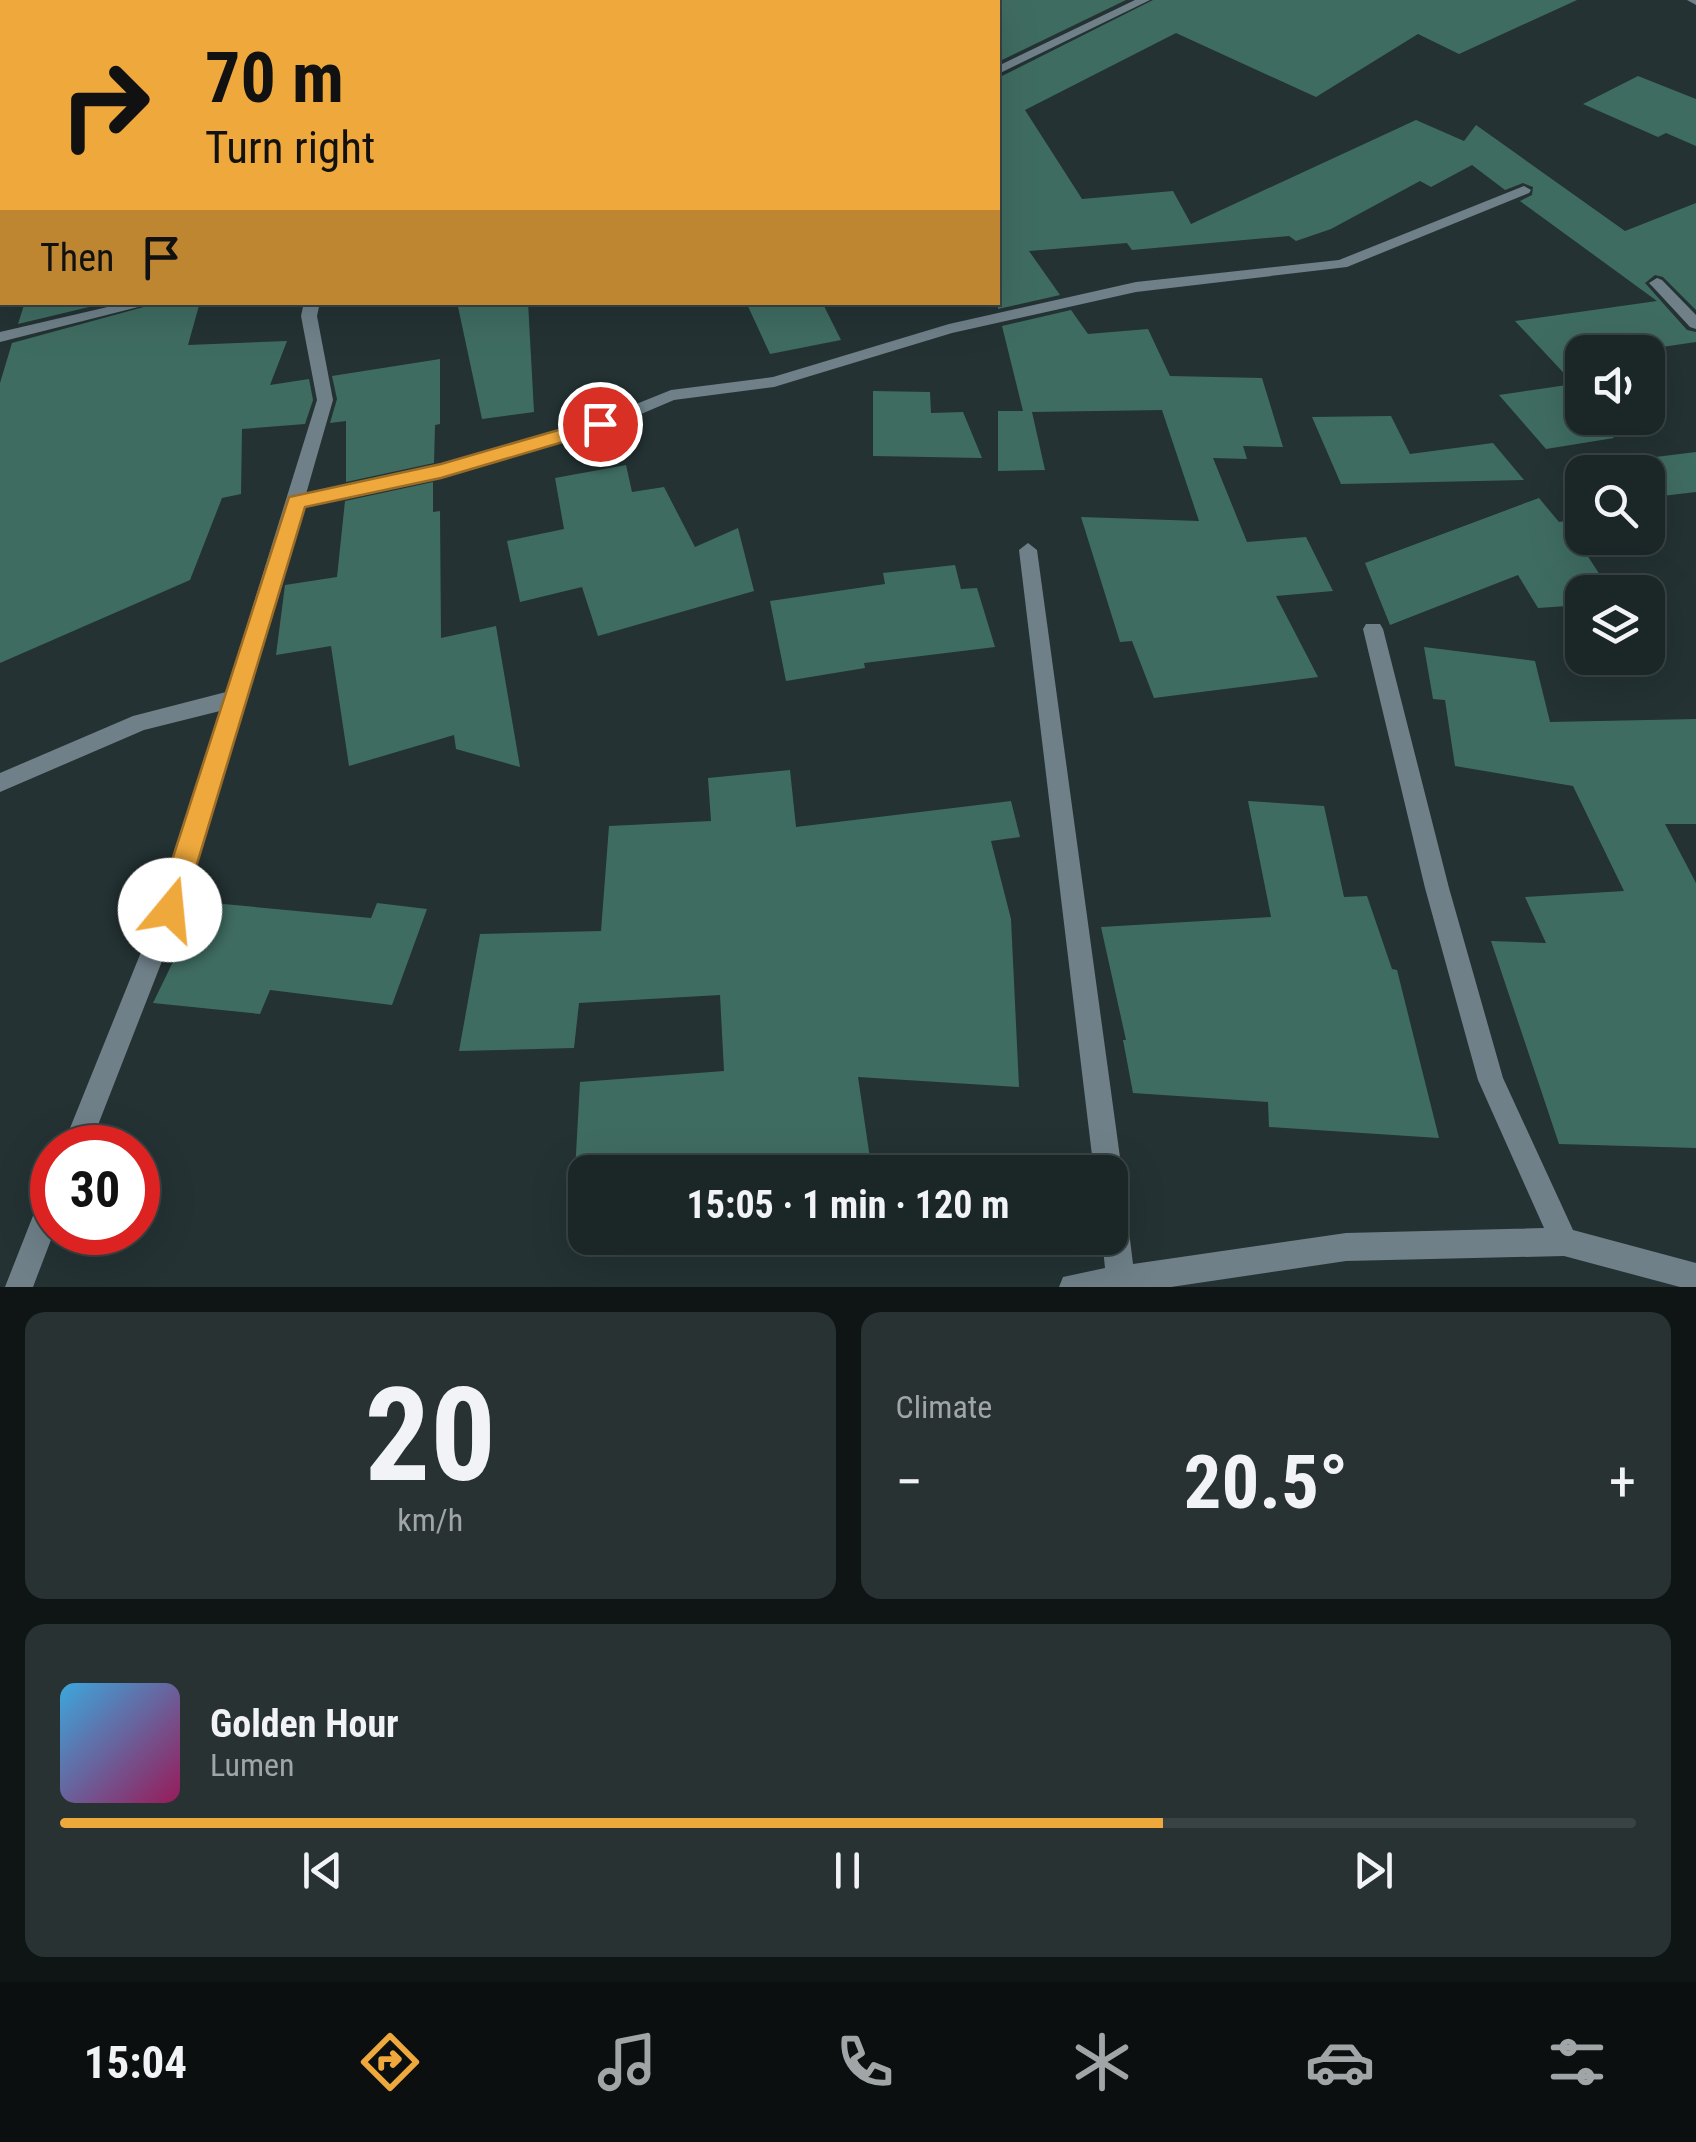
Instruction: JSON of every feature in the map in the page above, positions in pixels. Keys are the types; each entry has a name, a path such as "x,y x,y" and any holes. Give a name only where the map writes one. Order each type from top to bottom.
{"street":[{"path":"1000,69 1144,0"},
{"path":"296,502 458,466 600,424 671,395 774,382 949,329 1136,286 1342,264 1524,190"},
{"path":"1657,283 1696,324"},
{"path":"0,337 137,305"},
{"path":"84,1125 170,910 325,400 309,316 311,305"},
{"path":"1028,550 1106,1155"},
{"path":"1374,629 1437,888 1491,1080 1564,1242"},
{"path":"0,783 140,722 233,699"},
{"path":"1073,1287 1346,1248 1564,1242 1696,1277"},
{"path":"19,1287 32,1255"},
{"path":"1118,1255 1121,1280"}],"building":[{"path":"1000,0 1126,0 1000,61"},
{"path":"1153,0 1577,0 1459,54 1418,34 1316,97 1176,33 1025,110 1082,199 1173,191 1191,224 1416,120 1464,141 1476,125 1625,231 1696,203 1696,310 1663,277 1655,275 1645,283 1687,330 1696,332 1696,342 1665,347 1665,335 1565,335 1565,374 1515,321 1657,301 1520,201 1532,195 1533,187 1523,183 1505,190 1472,165 1431,187 1420,181 1331,229 1296,241 1289,236 1132,250 1127,243 1029,251 1060,295 998,309 1000,77"},
{"path":"1638,76 1696,99 1696,146 1666,133 1658,137 1583,104"},
{"path":"24,305 97,305 18,324"},
{"path":"151,305 199,305 188,345 287,341 270,385 309,379 313,400 305,424 242,429 241,494 222,498 190,580 0,663 0,383 12,343"},
{"path":"458,305 528,305 534,412 482,419"},
{"path":"747,305 824,305 841,340 770,354"},
{"path":"1071,310 1088,334 1148,329 1170,376 1262,378 1283,447 1243,446 1247,459 1213,458 1247,542 1306,537 1333,591 1276,596 1318,677 1154,698 1132,641 1120,642 1081,517 1199,521 1162,410 1032,412 1045,470 998,471 998,411 1023,411 1002,326"},
{"path":"440,359 440,424 435,425 434,463 346,482 346,421 330,423 337,399 332,376"},
{"path":"1565,385 1565,435 1614,438 1546,449 1499,395"},
{"path":"873,391 930,392 931,413 963,412 982,458 873,456"},
{"path":"1391,416 1410,454 1493,443 1524,480 1341,484 1312,417"},
{"path":"1696,452 1696,492 1665,496 1665,456"},
{"path":"626,465 632,492 664,487 695,547 738,528 754,591 598,636 582,587 520,602 507,541 564,529 555,478"},
{"path":"433,482 433,512 440,511 441,638 496,626 520,767 456,749 454,735 349,766 331,646 276,655 285,585 337,577 345,501"},
{"path":"1539,498 1559,522 1565,521 1565,555 1587,555 1600,575 1565,575 1565,606 1538,608 1518,575 1390,625 1365,563"},
{"path":"955,565 961,589 977,588 995,647 864,663 865,668 786,681 770,601 885,584 883,573"},
{"path":"1424,647 1535,661 1550,722 1696,719 1696,824 1665,824 1696,883 1696,1148 1559,1144 1491,941 1546,943 1525,897 1624,891 1573,786 1455,766 1445,700 1433,699"},
{"path":"790,770 796,827 1011,801 1020,837 991,841 1011,919 1019,1087 858,1077 869,1155 576,1155 580,1082 724,1071 720,995 579,1003 574,1048 459,1051 480,934 601,931 609,826 711,821 708,778"},
{"path":"1248,801 1324,806 1344,897 1367,896 1392,969 1397,970 1439,1138 1269,1127 1268,1102 1133,1093 1126,1040 1101,927 1271,917"},
{"path":"202,902 371,918 377,903 427,909 392,1005 270,990 260,1014 153,1003"}],"route":[{"path":"170,910 296,502 441,471 600,424"}]}
